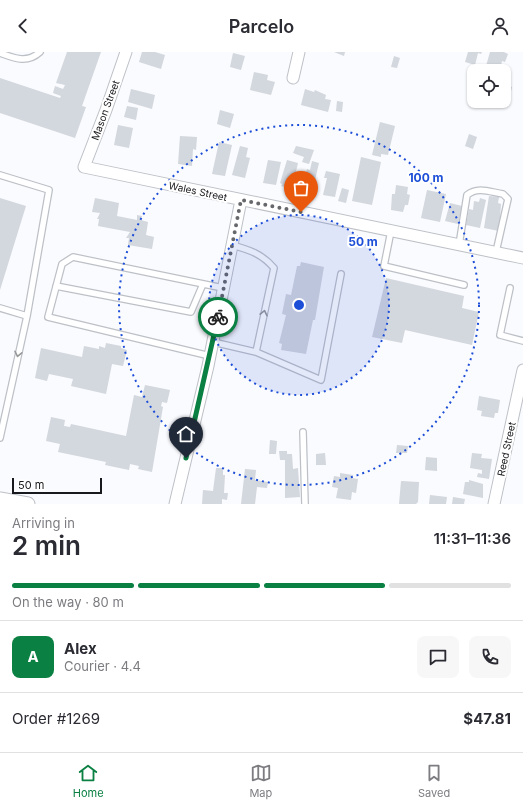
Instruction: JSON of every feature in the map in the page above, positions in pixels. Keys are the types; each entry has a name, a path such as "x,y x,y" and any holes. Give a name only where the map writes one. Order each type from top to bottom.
{"street":[{"name":"Mason Street","path":"84,167 126,52"},
{"path":"293,78 299,52"},
{"name":"Wales Street","path":"84,167 523,258"},
{"path":"176,504 213,342 241,200"},
{"name":"Reed Street","path":"494,504 523,370"},
{"path":"0,499 24,504"}],"lane":[{"path":"0,53 24,59 35,56 40,52"},
{"path":"0,175 49,190 27,316 0,438"},
{"path":"459,245 467,195 473,190 478,189 503,194 508,199 496,252"},
{"path":"390,231 384,266 464,285"},
{"path":"232,245 252,250 264,257 274,268 256,352"},
{"path":"210,356 48,317 62,264 73,257 223,288"},
{"path":"213,342 256,352 321,380 341,274"},
{"path":"56,286 191,312 203,284"},
{"path":"510,288 500,336 523,341"},
{"path":"0,308 27,316"},
{"path":"303,432 305,504"}],"building":[{"path":"67,52 101,52 82,106 86,107 75,138 0,113 0,78 60,98 61,96 53,93 55,86 63,89 65,85 56,83"},
{"path":"142,52 155,52 165,55 161,69 139,62"},
{"path":"334,52 345,52 344,56"},
{"path":"468,52 482,52 481,54 478,53 475,64 465,62"},
{"path":"490,52 504,52 508,54 505,62 502,61 501,64 487,64"},
{"path":"233,53 245,56 241,70 230,67"},
{"path":"394,56 400,58 397,68 391,67"},
{"path":"254,72 268,75 267,80 275,82 271,95 250,90"},
{"path":"131,89 155,95 152,109 128,102"},
{"path":"305,89 314,92 315,90 326,95 325,99 331,100 328,112 301,105"},
{"path":"337,101 343,102 342,112 336,111"},
{"path":"127,106 138,108 136,120 124,117"},
{"path":"220,110 234,114 230,128 217,124"},
{"path":"380,122 395,126 388,155 381,154 381,157 372,155"},
{"path":"118,125 133,128 129,148 114,145"},
{"path":"469,134 477,137 473,149 465,146"},
{"path":"180,136 197,137 196,150 193,149 192,166 178,164"},
{"path":"219,142 232,145 225,176 212,174"},
{"path":"240,146 248,148 246,157 250,158 245,178 232,175"},
{"path":"296,146 314,150 309,164 302,162 304,157 293,153"},
{"path":"361,157 381,162 372,205 352,201"},
{"path":"268,160 281,162 276,185 263,183"},
{"path":"287,160 298,163 292,189 281,186 282,184 280,183"},
{"path":"312,161 319,163 312,193 301,193 303,175 305,175 307,169 310,170"},
{"path":"326,171 340,174 335,197 323,195 327,178 324,178"},
{"path":"396,185 408,187 407,194 410,195 408,205 405,205 403,212 391,210 392,194 395,194"},
{"path":"342,188 349,190 346,203 338,201"},
{"path":"427,190 446,194 440,222 421,218"},
{"path":"489,196 499,197 498,203 501,204 499,231 484,228"},
{"path":"0,198 26,206 0,290"},
{"path":"95,198 119,203 117,216 137,220 137,215 142,216 141,220 148,222 146,235 154,237 152,249 128,245 129,238 126,238 130,232 98,226 99,219 97,219 100,213 92,212"},
{"path":"480,198 486,200 480,228 466,225 469,209 473,210 474,201 479,202"},
{"path":"450,203 462,206 458,224 445,221"},
{"path":"301,262 324,267 315,320 313,320 306,354 281,350 282,344 279,343 286,315 282,314 286,294 291,295 297,266 300,266"},
{"path":"386,278 464,296 462,308 479,312 472,345 405,330 402,343 372,337"},
{"path":"106,343 121,346 121,348 127,350 123,366 112,364 106,394 71,386 73,379 49,374 47,381 35,378 41,348 82,357 84,346 99,349 99,346 105,348"},
{"path":"145,385 170,390 167,403 162,402 161,406 163,407 152,472 138,469 139,466 130,464 129,470 105,465 106,462 58,452 60,444 46,441 51,417 65,420 64,426 70,427 71,424 126,436 134,395 142,397"},
{"path":"479,396 500,400 498,413 495,413 494,418 481,416 482,411 477,410"},
{"path":"270,440 277,441 276,454 269,454"},
{"path":"397,445 408,446 407,453 396,453"},
{"path":"279,451 287,451 287,454 292,454 293,469 298,468 300,497 285,498 285,460 280,460"},
{"path":"325,453 326,465 316,465 316,454"},
{"path":"472,453 482,454 481,458 492,459 489,479 477,477 478,473 482,474 482,470 470,468"},
{"path":"426,457 437,458 437,471 425,470"},
{"path":"216,468 223,468 223,475 225,475 224,493 228,493 227,500 222,499 222,504 202,504 203,490 213,491"},
{"path":"245,469 256,470 255,480 268,482 267,488 257,487 255,504 241,504"},
{"path":"340,473 353,475 352,478 358,479 356,493 352,492 351,500 336,498 338,488 332,487 334,476 340,477"},
{"path":"469,480 483,484 483,498 463,494 465,482 469,482"},
{"path":"401,481 419,482 418,502 416,504 399,504"},
{"path":"430,495 447,497 446,504 429,504"},
{"path":"453,497 465,499 464,504 452,504"}],"way so far":[{"path":"218,317 241,200 301,212"}],"route":[{"path":"186,458 218,317"}]}
